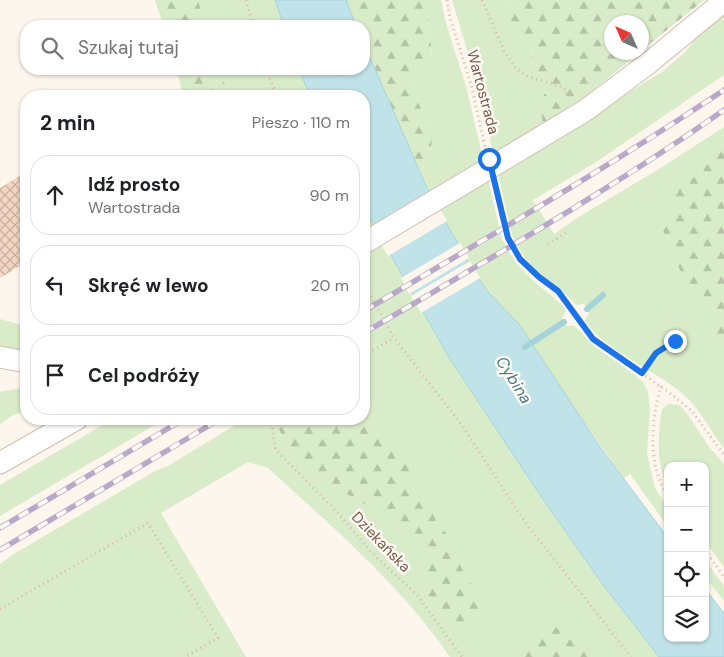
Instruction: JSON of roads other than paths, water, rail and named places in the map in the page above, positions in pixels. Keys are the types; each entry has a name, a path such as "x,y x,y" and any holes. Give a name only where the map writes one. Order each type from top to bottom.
{"street":[{"path":"370,239 568,122 650,62 724,1"},
{"path":"0,357 20,361"},
{"path":"0,463 66,425"}],"water":[{"path":"275,0 346,0 354,20 282,20"},
{"name":"Cybina","path":"370,58 431,197 478,278 488,292 519,324 598,444 664,533 664,642 709,642 709,594 724,613 724,657 659,657 601,582 536,489 450,359 370,219 370,90 308,90 301,75 370,75"}],"waterway":[{"path":"587,309 603,295"},
{"path":"525,347 564,322"}],"railway":[{"path":"370,307 591,175 724,90"},
{"path":"370,329 591,197 724,110"},
{"path":"0,528 174,425"},
{"path":"0,550 210,425"}]}
